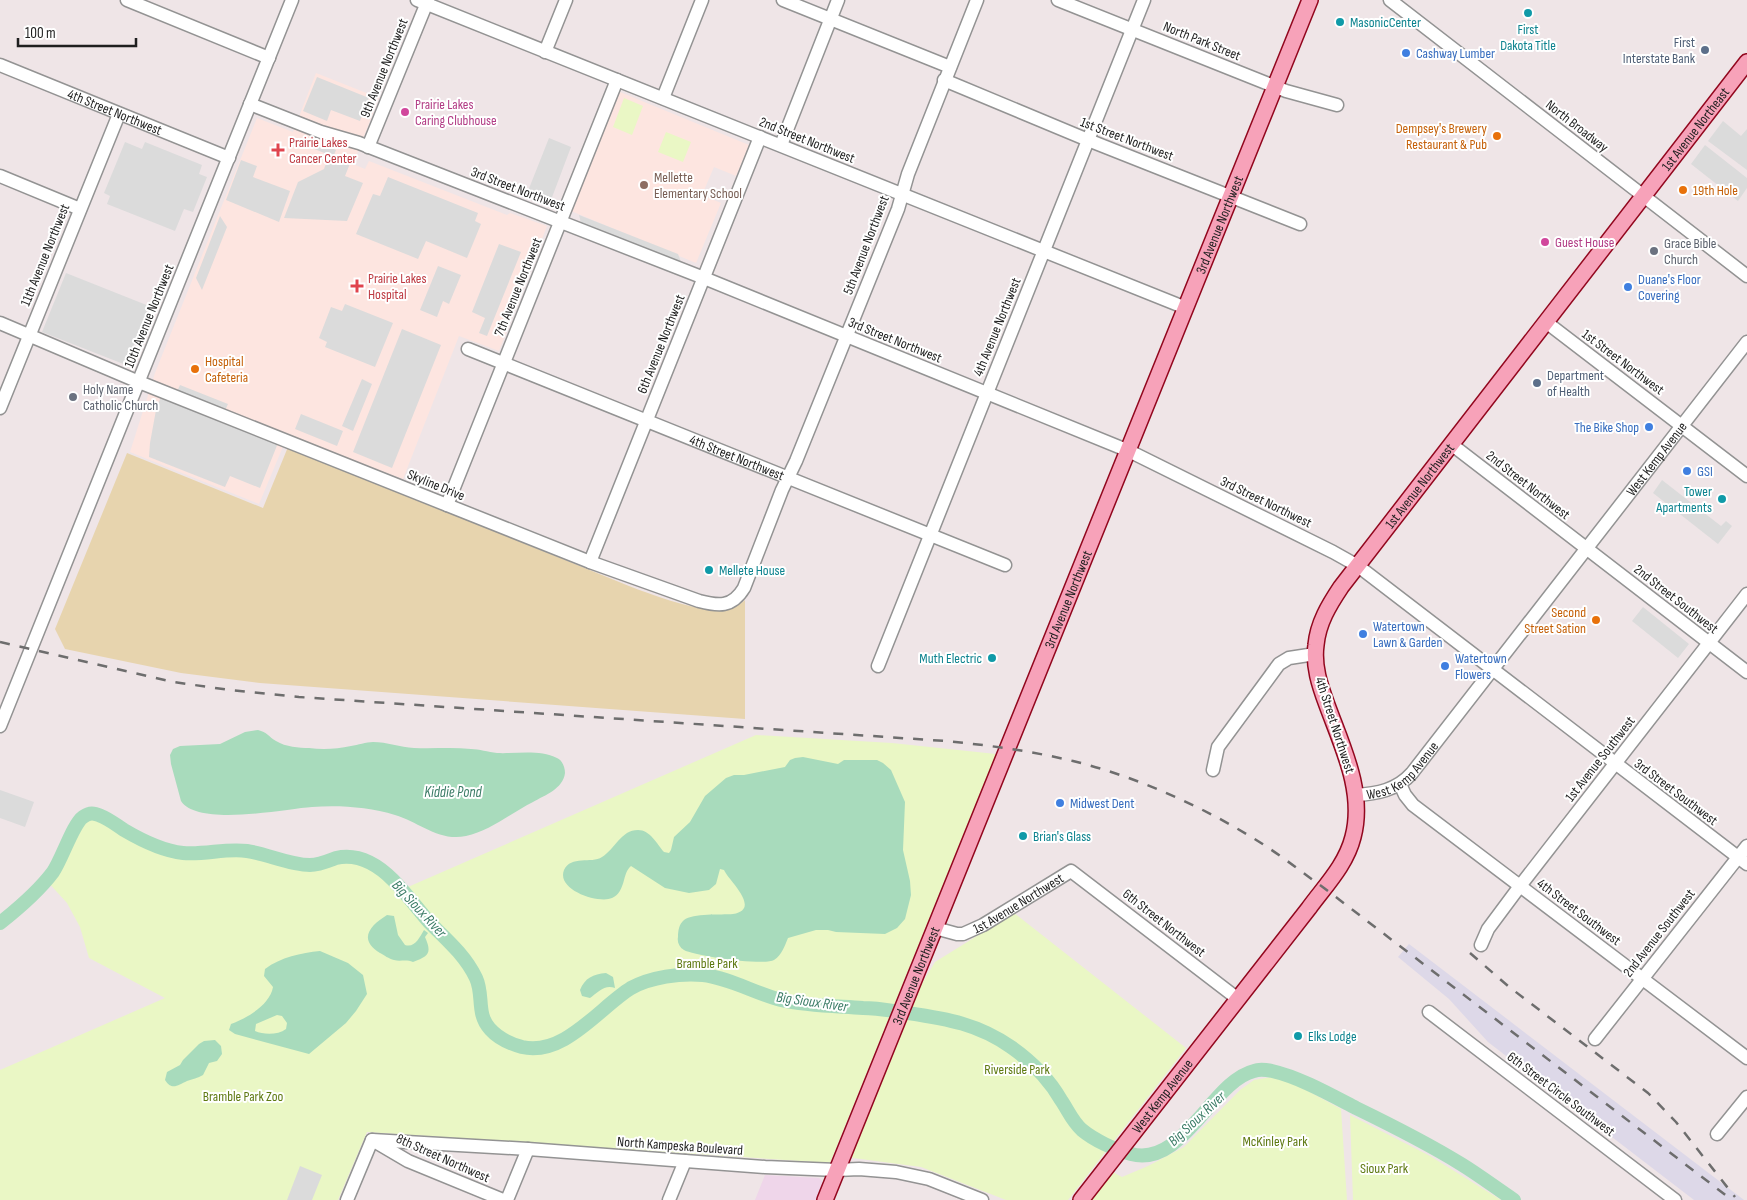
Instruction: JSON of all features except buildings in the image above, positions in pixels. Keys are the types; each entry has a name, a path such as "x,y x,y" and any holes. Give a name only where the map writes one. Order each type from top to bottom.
{"main road":[{"name":"3rd Avenue Northwest","path":"825,1200 1310,0"},
{"name":"1st Avenue Northeast","path":"1643,196 1746,66"},
{"name":"1st Avenue Northwest","path":"1315,654 1318,631 1327,610 1341,587 1643,196"},
{"name":"4th Street Northwest","path":"1315,654 1318,678 1350,771 1355,795"},
{"name":"West Kemp Avenue","path":"1081,1200 1343,861 1354,836 1356,816 1355,795"}],"street":[{"path":"127,0 269,58"},
{"name":"10th Avenue Northwest","path":"0,726 292,0"},
{"path":"545,52 566,0"},
{"path":"663,98 702,0"},
{"path":"783,0 950,67"},
{"path":"780,145 838,0"},
{"name":"5th Avenue Northwest","path":"726,604 736,599 744,588 898,209 908,174 977,0"},
{"name":"North Park Street","path":"1058,0 1275,87 1337,105"},
{"name":"4th Avenue Northwest","path":"878,666 1144,0"},
{"name":"North Broadway","path":"1390,0 1747,276"},
{"name":"2nd Street Northwest","path":"424,1 545,52 1186,308"},
{"name":"9th Avenue Northwest","path":"368,147 424,1"},
{"name":"4th Street Northwest","path":"0,65 229,158"},
{"name":"7th Avenue Northwest","path":"446,505 617,80"},
{"name":"1st Street Northwest","path":"944,80 1088,140 1300,224"},
{"name":"3rd Street Northwest","path":"250,104 322,132 368,147 704,278 1128,451 1358,566 1492,671"},
{"name":"11th Avenue Northwest","path":"0,408 119,114"},
{"name":"6th Avenue Northwest","path":"590,562 760,137"},
{"path":"0,176 80,208"},
{"name":"1st Street Northwest","path":"1546,322 1747,476"},
{"name":"Skyline Drive","path":"0,323 139,382 590,562 707,604 726,604"},
{"name":"West Kemp Avenue","path":"1355,795 1381,792 1400,784 1412,773 1747,342"},
{"name":"4th Street Northwest","path":"468,349 1005,565"},
{"name":"2nd Street Northwest","path":"1451,444 1587,549"},
{"name":"2nd Street Southwest","path":"1587,549 1747,672"},
{"name":"1st Avenue Southwest","path":"1480,945 1488,929 1520,886 1747,594"},
{"path":"1213,770 1218,747 1279,664 1290,658 1315,654"},
{"name":"3rd Street Southwest","path":"1492,671 1743,861"},
{"name":"4th Street Southwest","path":"1400,784 1405,795 1413,805 1747,1058"},
{"name":"2nd Avenue Southwest","path":"1595,1039 1642,979 1743,861 1747,846"},
{"name":"1st Avenue Northwest","path":"935,928 963,934 1072,871"},
{"name":"6th Street Northwest","path":"1072,871 1238,999"},
{"name":"6th Street Circle Southwest","path":"1429,1012 1675,1200"},
{"path":"1717,1134 1747,1096"},
{"path":"347,1200 372,1140"},
{"name":"North Kampeska Boulevard","path":"372,1140 685,1161 837,1170 859,1169 907,1174 940,1183 982,1200"},
{"name":"8th Street Northwest","path":"372,1140 408,1161 505,1200"},
{"path":"505,1200 528,1149"},
{"path":"669,1200 685,1161"}],"shaded area":[{"name":"Prairie Lakes Hospital","path":"316,73 379,98 353,164 365,169 369,161 507,215 510,213 547,226 499,351 459,336 403,479 287,437 259,504 130,452 155,373 257,118 293,132"},
{"path":"317,77 369,98 360,121 331,110 327,121 303,111"},
{"name":"Mellette Elementary School","path":"620,92 749,145 736,176 714,167 702,195 721,203 696,263 571,211"},
{"path":"1723,121 1741,136 1747,129 1747,170 1708,141"},
{"path":"549,138 571,147 551,200 528,191"},
{"path":"315,141 336,150 332,160 335,162 338,155 351,161 345,176 363,183 347,221 284,218 298,182 324,169 329,155 312,148"},
{"path":"125,142 142,149 145,142 202,165 199,174 207,177 193,212 184,209 175,231 107,204 110,196 104,193"},
{"path":"1705,145 1747,178 1747,188 1738,201 1691,164"},
{"path":"241,160 257,166 253,177 290,191 279,222 226,200"},
{"path":"388,177 478,213 475,221 481,224 467,258 426,241 418,259 356,234 373,194 380,196"},
{"path":"579,215 678,254 684,270 583,231"},
{"path":"220,216 227,227 202,290 196,278"},
{"path":"499,244 521,252 487,336 479,333 485,318 472,312"},
{"path":"438,266 461,275 449,304 443,301 437,317 420,310"},
{"path":"66,273 149,306 126,365 42,332"},
{"path":"345,304 393,323 375,367 325,347 327,342 319,338 331,307 342,311"},
{"path":"402,329 441,345 392,468 353,452"},
{"path":"362,379 372,384 353,431 342,426"},
{"path":"180,385 228,404 223,415 280,438 260,488 230,476 225,487 149,457 156,410 163,391 175,396"},
{"path":"301,414 343,431 337,446 295,429"},
{"path":"288,447 667,600 697,608 725,610 735,607 745,600 745,719 260,683 181,673 65,649 55,629 127,453 263,508"},
{"path":"1662,480 1721,526 1726,521 1732,526 1718,544 1653,493"},
{"path":"1643,607 1689,644 1678,658 1632,621"},
{"path":"0,790 34,802 25,827 0,818"},
{"path":"1409,944 1744,1200 1694,1200 1488,1042 1449,999 1398,957"},
{"path":"300,1166 322,1175 312,1200 287,1200"},
{"path":"765,1175 819,1178 822,1181 822,1185 816,1200 755,1200"}],"green space":[{"path":"624,98 643,106 632,135 613,127"},
{"path":"666,132 691,142 683,162 658,152"},
{"name":"Bramble Park","path":"756,735 892,743 996,754 830,1163 367,1132 338,1200 0,1200 0,1070 165,998 89,958 80,927 67,903 46,880 63,856 75,825 82,817 87,814 99,814 147,842 177,852 195,853 240,850 308,865 319,864 337,858 356,858 364,860 381,870 401,890"},
{"name":"Riverside Park","path":"1014,913 1186,1048 1068,1200 1006,1200 921,1167 853,1158 850,1154 918,990 935,962"},
{"name":"McKinley Park","path":"1272,1077 1284,1078 1341,1109 1347,1200 1087,1200 1111,1171 1122,1177 1184,1147 1240,1090 1254,1080"},
{"name":"Sioux Park","path":"1350,1115 1430,1156 1501,1200 1353,1200"}],"water":[{"name":"Kiddie Pond","path":"258,730 280,743 301,748 335,748 373,742 414,748 464,748 497,753 527,752 543,754 560,760 564,766 565,773 561,783 548,794 484,830 475,834 456,837 438,834 395,815 364,808 322,806 263,813 223,815 190,809 181,801 171,764 170,755 173,749 180,746 220,744 245,732"},
{"path":"803,757 838,764 844,760 877,760 891,770 905,802 903,850 911,895 905,919 897,928 885,934 816,930 788,938 777,958 768,962 729,959 701,955 684,950 678,941 678,932 684,920 700,915 733,914 745,907 741,894 724,870 720,869 716,884 709,890 689,893 665,888 631,866 626,873 620,891 612,898 598,899 589,897 580,894 566,884 563,877 567,865 576,861 602,857 623,836 632,831 646,832 664,852 669,853 674,837 690,822 705,796 726,778 785,767 790,760"},
{"path":"387,915 394,916 398,935 405,945 414,944 424,930 428,933 425,937 428,947 426,956 413,962 396,961 373,948 369,943 369,932 376,923"},
{"path":"320,951 348,963 363,975 367,994 346,1023 309,1054 235,1034 229,1030 231,1024 257,1010 271,994 273,987 264,976 265,969 298,954","holes":["277,1015 282,1016 287,1023 286,1029 283,1031 271,1034 255,1031 256,1024"]},
{"path":"606,973 613,977 615,988 605,988 590,998 582,996 580,990 587,980 597,974"},
{"path":"215,1040 221,1046 222,1054 217,1061 209,1063 203,1075 175,1086 170,1085 165,1080 167,1072 180,1065 199,1044 204,1041"}],"waterway":[{"name":"Big Sioux River","path":"0,923 28,899 53,872 75,827 83,817 90,814 104,817 131,834 175,852 247,851 302,865 320,864 336,858 352,857 374,865 387,875 455,948 476,978 480,991 483,1017 490,1029 501,1038 522,1047 537,1048 552,1045 567,1038 619,996 639,984 666,977 703,975 723,979 781,1000 811,1005 874,1008 936,1018 962,1024 987,1033 1018,1052 1032,1064 1051,1085 1082,1130 1105,1144 1131,1154 1149,1155 1166,1148 1182,1137 1224,1090 1239,1078 1258,1070 1293,1077 1448,1156 1514,1200"}],"railway":[{"path":"0,642 173,682 230,690 299,697 945,741 1025,751 1073,761 1122,776 1194,806 1240,830 1269,848 1732,1200"},
{"path":"1470,953 1508,986 1648,1093 1676,1122 1735,1197"}],"place":[{"name":"First Dakota Title","path":"1528,13"},
{"name":"MasonicCenter","path":"1340,22"},
{"name":"First Interstate Bank","path":"1705,50"},
{"name":"Cashway Lumber","path":"1406,53"},
{"name":"Prairie Lakes Caring Clubhouse","path":"405,112"},
{"name":"Dempsey's Brewery Restaurant & Pub","path":"1497,136"},
{"name":"Prairie Lakes Cancer Center","path":"278,150"},
{"name":"Mellette Elementary School","path":"644,185"},
{"name":"19th Hole","path":"1683,190"},
{"name":"Guest House","path":"1545,242"},
{"name":"Grace Bible Church","path":"1654,251"},
{"name":"Prairie Lakes Hospital","path":"357,286"},
{"name":"Duane's Floor Covering","path":"1628,287"},
{"name":"Hospital Cafeteria","path":"195,369"},
{"name":"Department of Health","path":"1537,383"},
{"name":"Holy Name Catholic Church","path":"73,397"},
{"name":"The Bike Shop","path":"1649,427"},
{"name":"GSI","path":"1687,471"},
{"name":"Tower Apartments","path":"1722,499"},
{"name":"Mellete House","path":"709,570"},
{"name":"Second Street Sation","path":"1596,620"},
{"name":"Watertown Lawn & Garden","path":"1363,634"},
{"name":"Muth Electric","path":"992,658"},
{"name":"Watertown Flowers","path":"1445,666"},
{"name":"Midwest Dent","path":"1060,803"},
{"name":"Brian's Glass","path":"1023,836"},
{"name":"Elks Lodge","path":"1298,1036"}],"park label":[{"name":"Bramble Park Zoo","path":"243,1096"}]}
